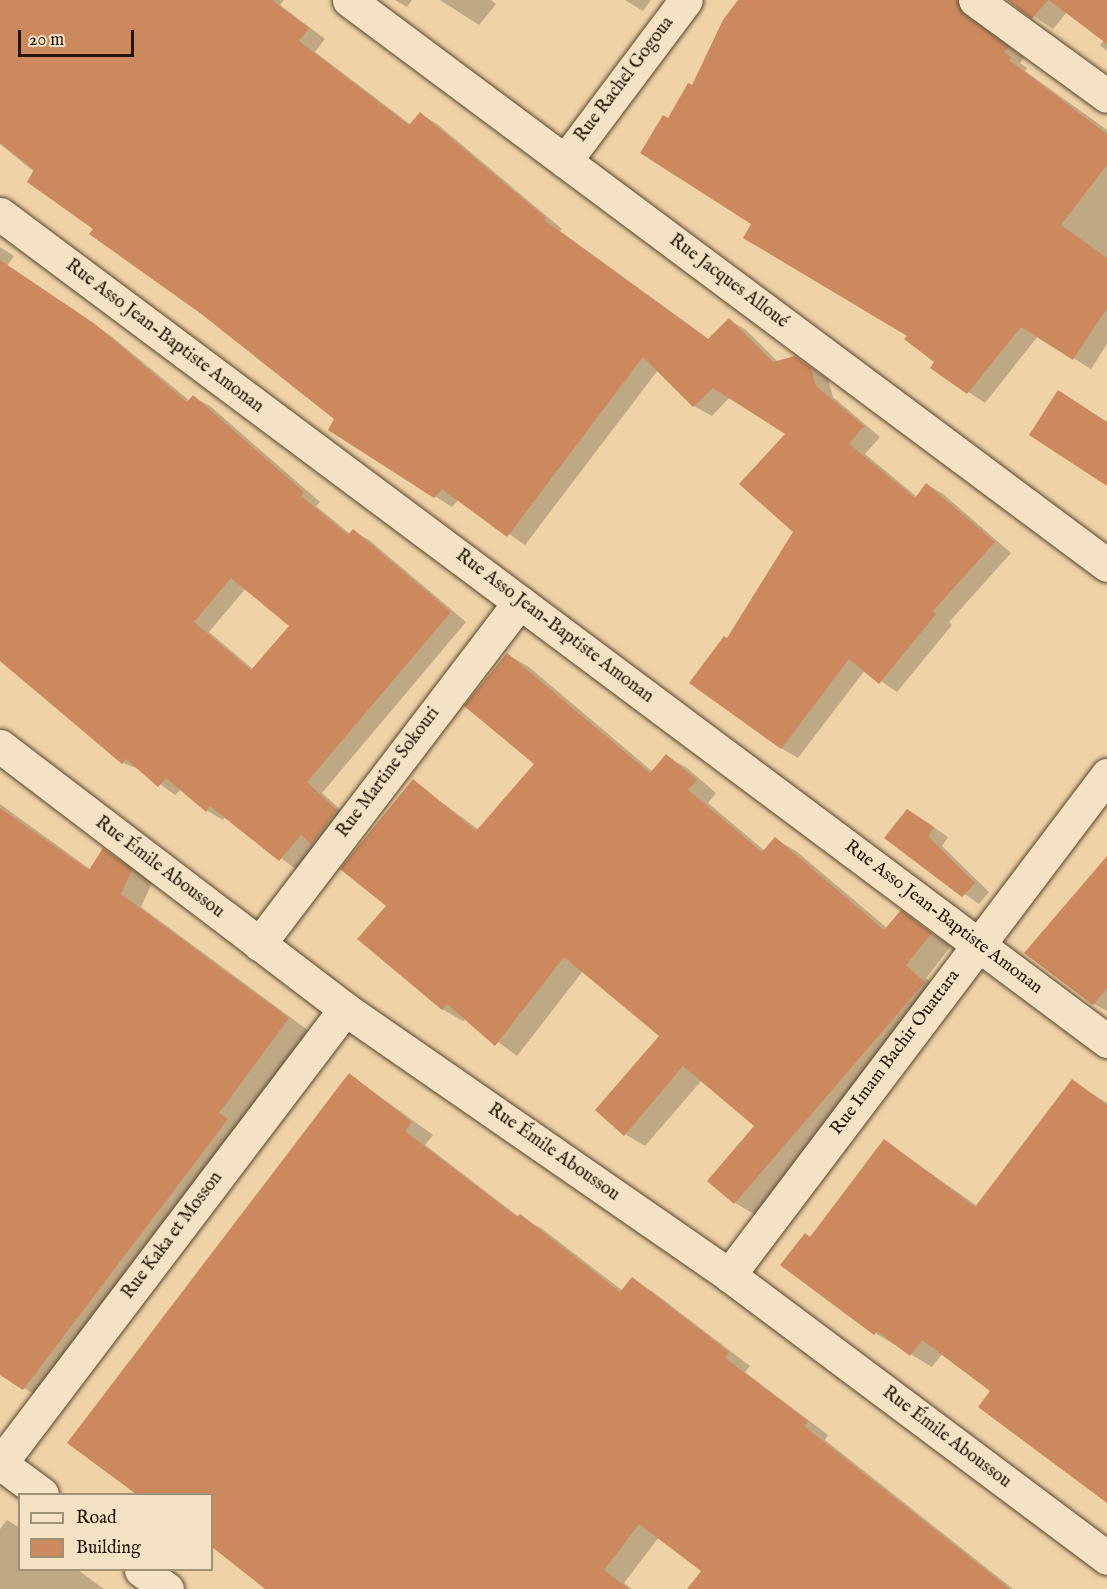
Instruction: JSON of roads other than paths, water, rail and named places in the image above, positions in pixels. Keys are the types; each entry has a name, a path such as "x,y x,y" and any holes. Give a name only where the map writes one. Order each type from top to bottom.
{"street":[{"name":"Rue Jacques Alloué","path":"349,0 1107,565"},
{"name":"Rue Rachel Gogoua","path":"565,161 686,0"},
{"path":"975,0 1107,96"},
{"name":"Rue Asso Jean-Baptiste Amonan","path":"0,214 1107,1041"},
{"name":"Rue Martine Sokouri","path":"259,944 519,602"},
{"name":"Rue Émile Aboussou","path":"0,746 345,1009 729,1275 1107,1558"},
{"name":"Rue Imam Bachir Ouattara","path":"729,1275 1107,775"},
{"name":"Rue Kaka et Mosson","path":"0,1463 345,1009"},
{"path":"0,1463 41,1493"},
{"path":"144,1571 167,1589"}]}
